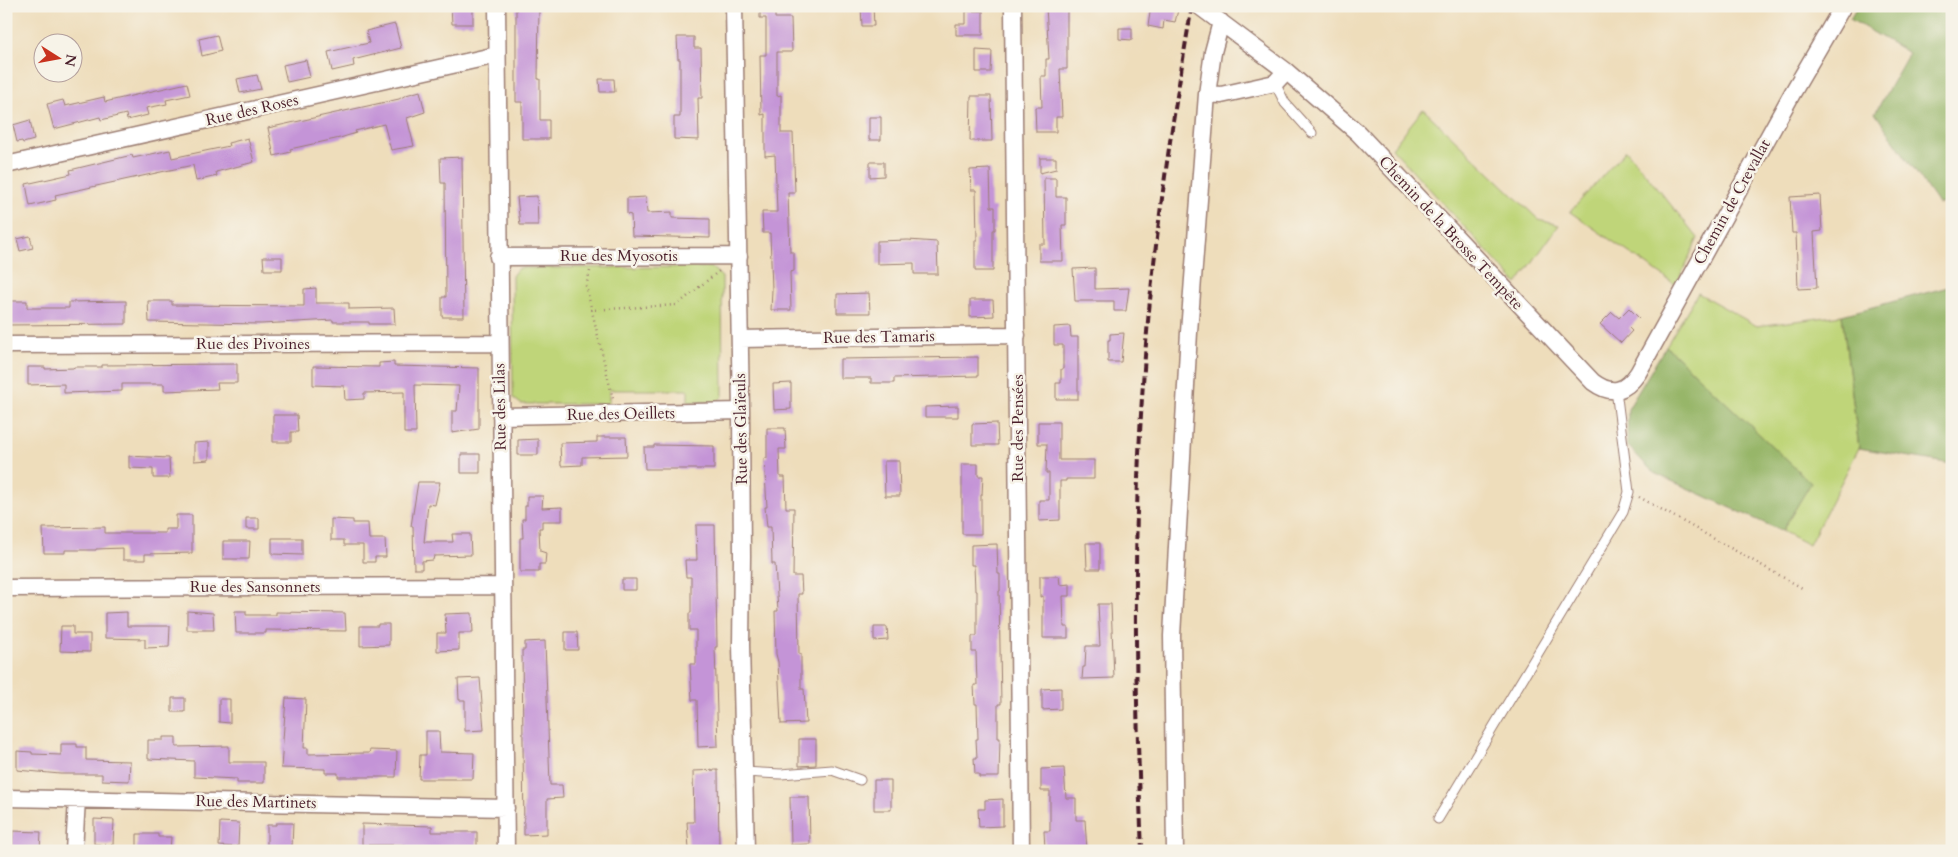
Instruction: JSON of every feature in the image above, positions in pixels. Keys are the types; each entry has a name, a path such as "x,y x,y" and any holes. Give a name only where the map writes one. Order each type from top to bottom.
{"street":[{"name":"Rue des Lilas","path":"497,6 498,257 506,851"},
{"name":"Rue des Glaïeuls","path":"734,6 741,411 741,644 746,851"},
{"name":"Rue des Pensées","path":"1013,6 1021,851"},
{"path":"1199,6 1221,22 1281,77"},
{"name":"Chemin de Crevallat","path":"1616,390 1625,388 1638,373 1793,92 1843,6"},
{"path":"1175,851 1172,636 1189,332 1207,94 1221,22"},
{"name":"Rue des Roses","path":"6,164 497,55"},
{"path":"1207,94 1221,95 1281,77"},
{"name":"Chemin de la Brosse Tempête","path":"1281,77 1358,133 1593,382 1602,389 1616,390"},
{"name":"Rue des Myosotis","path":"498,257 739,256"},
{"name":"Rue des Tamaris","path":"740,339 1017,335"},
{"name":"Rue des Pivoines","path":"6,345 499,343"},
{"name":"Rue des Oeillets","path":"500,416 741,411"},
{"name":"Rue des Sansonnets","path":"6,588 503,586"},
{"name":"Rue des Martinets","path":"6,798 506,808"},
{"path":"74,851 77,799"}],"lane":[{"path":"1281,77 1285,103 1312,133"},
{"path":"1438,819 1623,512 1629,492 1616,390"},
{"path":"744,772 780,774 832,770 860,780"}],"path":[{"path":"591,264 586,286 590,310 614,406"},
{"path":"590,310 677,305 723,269"},
{"path":"1629,492 1804,589"}],"green space":[{"path":"1858,6 1952,6 1952,203 1938,204 1875,113 1909,53 1850,19"},
{"path":"1423,109 1539,220 1559,225 1517,284 1392,148"},
{"path":"1626,150 1698,238 1676,285 1570,212"},
{"path":"711,267 722,277 723,396 717,402 688,402 688,390 609,390 609,404 521,404 513,398 512,276 518,268"},
{"path":"1952,286 1952,464 1859,448 1842,315"},
{"path":"1698,293 1757,326 1842,315 1859,448 1809,545 1782,531 1810,483 1666,346"},
{"path":"1666,346 1811,483 1782,531 1654,473 1627,445 1628,409"}],"building":[{"path":"451,6 473,6 473,24 452,24"},
{"path":"516,6 539,6 538,79 540,79 540,120 549,120 549,139 522,139 522,102 516,102"},
{"path":"760,6 775,6 775,18 791,18 792,52 777,52 777,96 781,95 781,133 793,133 795,193 788,193 790,252 794,252 794,271 790,272 791,310 771,310 770,233 763,233 762,212 777,212 775,155 765,156 765,114 761,115 760,55 766,55 766,18 760,18"},
{"path":"861,6 873,6 874,26 862,26"},
{"path":"1046,6 1067,6 1067,69 1060,69 1062,117 1056,117 1056,132 1036,132 1035,107 1042,107 1041,76 1046,76 1046,59 1049,59"},
{"path":"1151,6 1178,10 1175,22 1164,20 1163,29 1148,26"},
{"path":"966,11 983,11 983,35 956,35 956,24 966,24"},
{"path":"395,24 401,48 353,60 354,66 332,71 328,52 369,43 366,31"},
{"path":"1119,28 1132,28 1132,40 1119,39"},
{"path":"217,35 221,51 202,56 199,39"},
{"path":"677,37 694,37 694,48 701,48 702,98 698,98 699,140 674,139 674,117 680,117 680,59 678,59"},
{"path":"976,50 992,51 991,72 976,72"},
{"path":"306,60 310,77 287,82 283,65"},
{"path":"257,75 261,89 240,93 237,79"},
{"path":"599,79 614,79 615,92 600,92"},
{"path":"187,83 190,95 166,100 167,104 146,108 148,115 127,120 126,114 101,120 100,117 54,129 47,104 63,100 65,106 104,97 105,102"},
{"path":"420,91 425,112 407,118 414,146 391,150 384,124 355,131 356,133 340,138 290,149 291,152 274,156 268,128 399,99"},
{"path":"971,96 991,96 992,141 970,141"},
{"path":"869,117 881,117 881,140 869,140"},
{"path":"30,120 34,140 23,143 22,141 17,142 13,125"},
{"path":"248,138 254,162 216,172 217,176 196,181 193,165 55,195 56,200 30,206 26,184 71,174 70,170 132,155 133,158 170,150 172,158 229,146 228,143"},
{"path":"462,157 464,317 442,317 442,297 446,297 445,183 441,183 440,158"},
{"path":"1040,158 1056,158 1056,169 1040,173"},
{"path":"870,162 884,162 884,176 870,177"},
{"path":"990,169 991,207 995,207 993,271 975,271 975,240 977,240 976,190 971,190 970,170"},
{"path":"1044,178 1056,178 1056,197 1066,197 1066,225 1062,225 1063,261 1039,261 1039,244 1045,244"},
{"path":"1820,195 1822,231 1814,232 1817,288 1798,289 1796,233 1792,233 1790,197"},
{"path":"537,196 538,225 520,225 517,197"},
{"path":"646,197 647,213 672,212 672,218 710,219 710,238 632,236 631,215 627,214 627,198"},
{"path":"30,236 33,248 20,251 17,239"},
{"path":"908,240 937,242 938,274 914,274 914,263 877,264 877,241"},
{"path":"263,257 282,257 282,270 264,270"},
{"path":"1095,268 1095,289 1129,288 1126,311 1114,311 1114,301 1075,301 1073,269"},
{"path":"316,288 316,303 349,303 349,309 394,308 395,324 333,322 333,320 261,324 149,322 148,301 172,301 172,305 304,306 304,289"},
{"path":"869,293 870,313 837,313 837,294"},
{"path":"970,300 993,300 994,316 970,317"},
{"path":"6,301 27,301 27,308 69,308 69,302 126,301 126,324 6,325"},
{"path":"1629,308 1639,318 1629,328 1632,331 1621,343 1600,324 1612,312 1619,318"},
{"path":"1070,326 1071,337 1078,337 1078,399 1056,399 1056,383 1061,383 1061,369 1063,369 1063,345 1054,345 1054,327"},
{"path":"1124,333 1121,362 1108,362 1108,340 1110,340 1110,334"},
{"path":"978,357 978,376 894,378 894,383 871,383 871,378 840,378 840,359"},
{"path":"394,362 394,366 479,368 479,429 452,433 452,411 457,411 459,386 415,385 416,433 404,433 404,392 364,393 364,399 345,400 344,386 313,385 313,366 379,367 379,363"},
{"path":"237,364 237,383 217,383 218,389 164,391 164,384 122,384 122,391 64,393 64,384 28,385 28,367 45,367 45,369 102,367 102,365"},
{"path":"791,383 791,409 774,410 773,384"},
{"path":"958,406 958,417 925,417 925,407"},
{"path":"273,415 297,415 298,432 291,432 291,442 273,442"},
{"path":"1038,422 1059,422 1059,460 1094,460 1094,479 1066,479 1066,481 1060,481 1060,520 1039,521 1039,500 1049,500 1049,473 1046,473 1047,444 1038,444"},
{"path":"997,423 998,445 972,445 972,424"},
{"path":"767,428 785,428 786,449 779,449 780,477 785,477 786,508 794,508 793,576 801,576 802,594 798,594 799,654 801,654 801,689 804,689 806,723 781,724 776,654 775,611 778,611 775,564 772,564 771,527 767,527 765,507 767,507 764,458 767,458"},
{"path":"597,437 626,437 627,456 582,457 582,465 561,466 560,443 597,442"},
{"path":"538,439 538,455 518,455 518,440"},
{"path":"209,442 209,460 194,461 194,443"},
{"path":"654,445 714,446 714,469 645,469 644,447 654,447"},
{"path":"461,454 480,454 480,473 461,473"},
{"path":"129,456 169,458 170,478 153,478 153,469 129,468"},
{"path":"884,461 899,461 900,496 885,496"},
{"path":"962,464 978,464 978,476 983,476 981,534 962,534"},
{"path":"418,482 440,482 435,505 428,504 424,542 453,542 452,534 470,534 471,555 434,556 433,560 422,561 422,569 414,569 413,526 411,526"},
{"path":"527,496 543,496 542,508 562,507 562,521 542,521 542,528 539,528 540,551 546,553 545,564 539,564 539,572 520,572 520,538 523,538 522,519 525,519"},
{"path":"176,515 192,515 192,553 145,554 145,560 123,560 123,548 65,550 65,553 44,553 43,528 105,527 105,533 165,533 165,529 176,529"},
{"path":"246,518 259,518 259,529 246,529"},
{"path":"331,519 353,520 353,523 368,523 369,539 385,539 386,557 375,557 375,562 363,562 363,545 344,545 344,540 331,540"},
{"path":"696,525 715,525 717,647 715,647 718,746 698,747 697,700 692,700 690,664 696,664 696,630 689,630 691,577 686,577 685,560 697,560"},
{"path":"272,538 302,538 302,555 272,554"},
{"path":"223,541 250,541 249,559 223,559"},
{"path":"1086,543 1100,543 1100,569 1087,569"},
{"path":"997,544 998,574 1000,574 1001,704 998,704 998,738 1000,738 999,777 979,777 979,774 975,774 974,758 977,758 976,739 978,739 977,704 975,704 974,685 977,685 976,652 972,652 972,636 977,636 977,591 975,591 974,565 971,565 971,545"},
{"path":"1040,576 1059,576 1060,585 1070,584 1070,596 1063,596 1064,627 1068,627 1068,638 1043,638 1043,596 1040,597"},
{"path":"622,579 636,579 636,590 622,590"},
{"path":"1098,604 1111,604 1114,678 1082,679 1083,667 1085,667 1086,646 1100,646"},
{"path":"187,611 213,613 214,630 187,630"},
{"path":"235,611 246,611 246,615 276,615 276,612 345,613 346,631 266,630 266,633 236,633"},
{"path":"127,612 127,626 170,626 169,647 145,648 145,639 105,638 105,613"},
{"path":"472,613 473,633 459,633 459,650 437,651 437,633 446,633 445,614"},
{"path":"378,624 389,624 389,645 360,646 360,626 378,626"},
{"path":"61,626 73,626 73,634 90,634 90,652 60,651"},
{"path":"874,627 887,627 888,640 874,641"},
{"path":"565,632 577,632 578,650 565,650"},
{"path":"545,641 550,785 562,785 563,798 547,799 547,834 524,835 522,650 525,650 525,642"},
{"path":"480,678 484,730 465,731 465,700 459,700 458,679"},
{"path":"1061,688 1061,709 1042,710 1042,689"},
{"path":"172,698 185,698 185,712 172,712"},
{"path":"286,698 306,699 304,748 308,748 308,754 369,753 370,750 397,751 396,777 338,777 338,773 325,773 325,769 281,768"},
{"path":"219,699 230,699 230,723 219,722"},
{"path":"426,731 439,731 440,752 474,753 473,779 419,779 420,755 426,755"},
{"path":"163,737 176,737 176,747 229,746 229,762 264,762 264,783 237,783 237,779 194,777 194,761 148,759 148,740 163,740"},
{"path":"799,739 816,739 816,765 799,766"},
{"path":"61,744 77,744 77,747 86,747 86,760 130,761 129,781 102,780 102,774 60,774 17,770 17,751 32,752 32,754 61,755"},
{"path":"1064,768 1066,798 1076,798 1076,820 1085,820 1087,851 1075,851 1075,848 1045,849 1044,831 1050,831 1050,791 1041,791 1041,769"},
{"path":"718,770 719,851 689,849 687,822 694,822 693,771"},
{"path":"874,780 891,780 891,810 874,810"},
{"path":"790,797 809,797 810,844 791,845"},
{"path":"1003,799 1003,826 979,827 978,809 985,809 985,800"},
{"path":"94,819 114,820 113,845 94,844"},
{"path":"220,822 239,823 238,847 219,846"},
{"path":"276,823 293,823 292,847 267,846 267,825 276,825"},
{"path":"362,824 432,826 432,832 477,832 477,851 405,850 405,845 362,845"},
{"path":"13,831 41,832 40,851 12,851"},
{"path":"137,834 158,834 158,837 171,837 170,851 137,851"}],"railway":[{"path":"1142,851 1136,670 1136,550 1140,429 1148,323 1158,232 1170,142 1192,6"}]}
